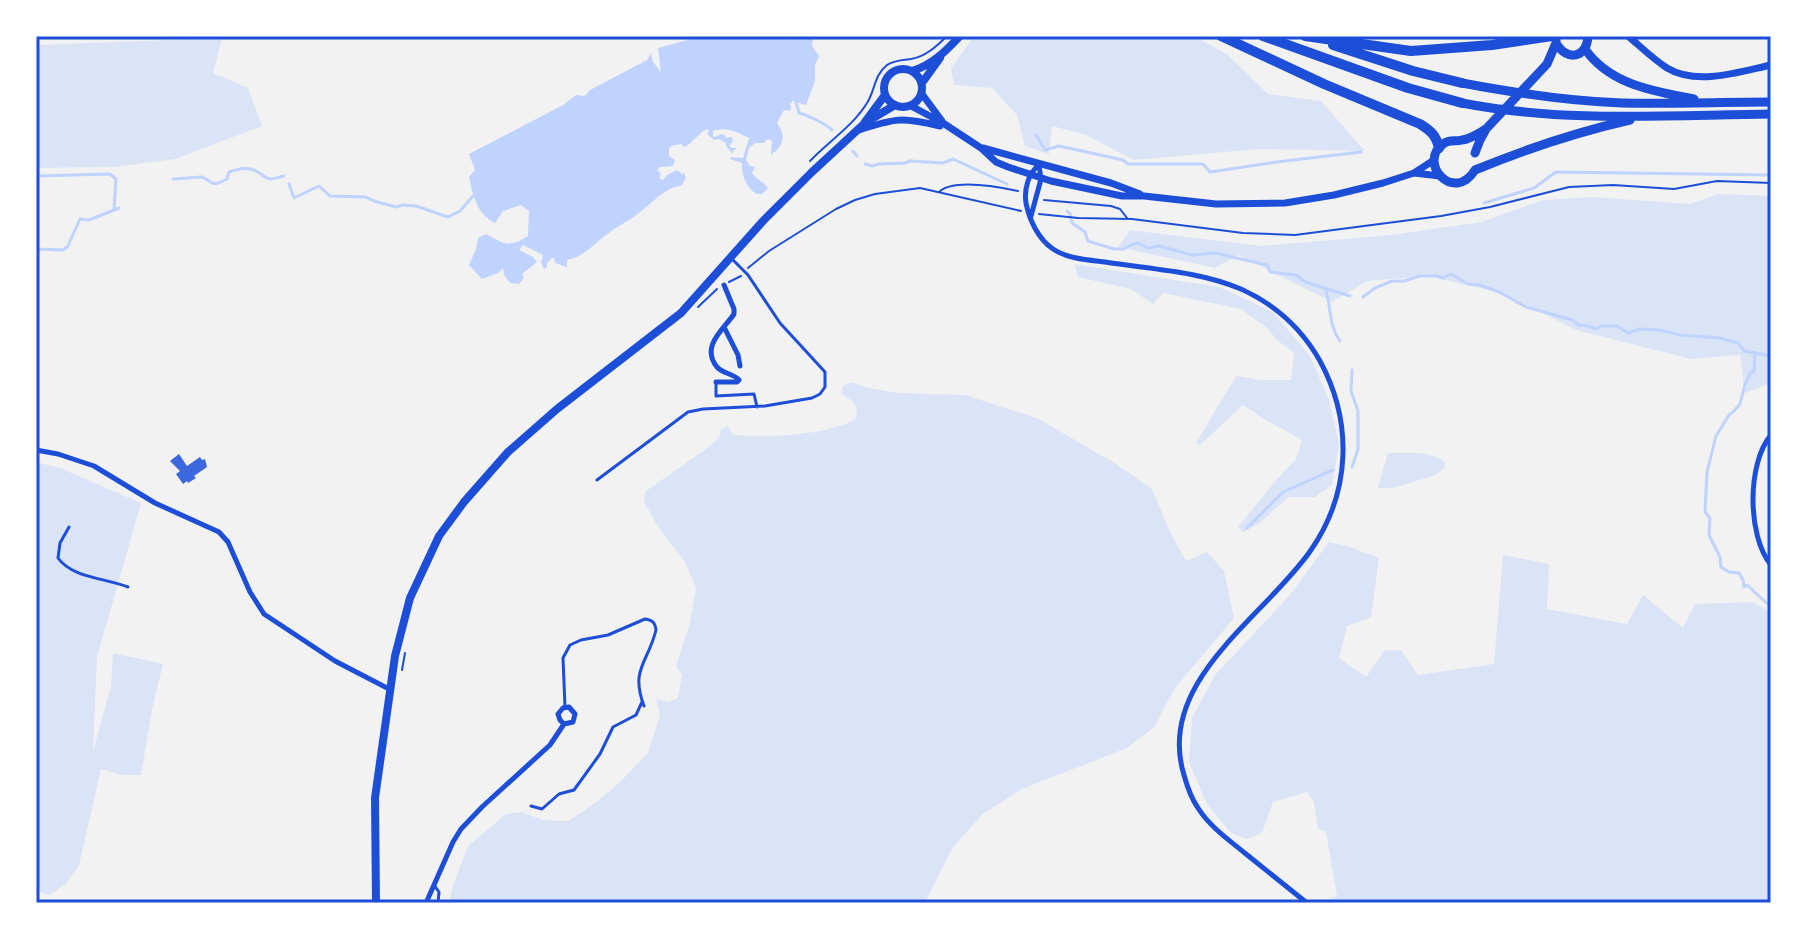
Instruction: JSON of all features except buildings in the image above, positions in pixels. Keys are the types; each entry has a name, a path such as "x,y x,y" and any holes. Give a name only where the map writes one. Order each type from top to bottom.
{"highway":[{"path":"1221,36 1420,124 1432,132 1439,148"},
{"path":"1263,36 1379,78 1462,103 1542,115 1771,114"},
{"path":"1305,36 1411,51 1555,38"},
{"path":"1305,36 1385,63 1462,83 1561,99 1647,103 1771,102"},
{"path":"1555,38 1561,51 1569,55"},
{"path":"1546,65 1555,38"},
{"path":"1588,40 1594,62 1622,80 1650,90 1712,103"},
{"path":"1475,153 1487,128 1546,65 1578,54 1588,40"},
{"path":"1475,170 1577,132 1646,116"},
{"path":"1461,141 1487,128"},
{"path":"1450,141 1461,141 1469,144 1475,153 1475,170 1467,180 1449,182 1440,176 1434,160 1439,148 1450,141"}],"main road":[{"path":"943,54 922,83 918,101 903,108 889,101 885,95 888,76 898,70 912,71 926,66 960,36"},
{"path":"1628,36 1668,69 1682,74 1713,76 1771,65"},
{"path":"912,71 922,83"},
{"path":"922,94 946,126"},
{"path":"865,123 885,95"},
{"path":"376,903 374,807 389,689 410,598 434,546 464,502 508,452 681,313 781,203 865,123 895,105"},
{"path":"911,106 981,148 996,162 1041,179 1108,193 1216,204 1285,203 1356,190 1414,173 1434,160"},
{"path":"857,130 901,119 946,126"},
{"path":"981,148 1111,183 1144,196"},
{"path":"1414,173 1440,176"}],"street":[{"path":"1039,165 1030,175 1026,204 1035,228 1052,249 1072,257 1209,279 1232,286 1262,300 1280,314 1302,335 1327,375 1342,426 1343,460 1335,502 1308,554 1196,684 1185,705 1179,741 1184,777 1200,811 1227,838 1307,903"},
{"path":"1032,215 1041,179 1039,165"},
{"path":"716,382 739,380 721,370 711,350 713,341 734,312 724,285"},
{"path":"724,327 740,366"},
{"path":"1771,435 1761,448 1758,459 1754,501 1759,542 1764,557 1771,565"},
{"path":"36,450 94,466 155,503 219,532 228,542 250,592 264,614 335,661 389,689"},
{"path":"426,903 461,829 550,745 564,724 571,723 575,716 573,710 565,707 558,714 564,724"}],"lane":[{"path":"597,480 688,412 794,402 816,396 825,387 826,375 822,367 780,323 745,271 731,258"},
{"path":"716,382 716,396 754,394 757,407"},
{"path":"69,527 60,543 58,558 61,563 86,575 128,587"},
{"path":"531,806 542,809 559,794 574,790 600,754 613,727 634,716 643,704 638,677 656,624 645,619 608,635 570,645 563,658 565,707"},
{"path":"434,885 439,892 438,903"}],"path":[{"path":"1032,215 1127,218 1253,234 1295,235 1441,216 1569,187 1613,185 1674,189 1717,181 1771,183"},
{"path":"938,192 945,186 974,185 1022,193"},
{"path":"693,313 716,290 739,278 777,245 855,200 888,191 920,188 1025,212"},
{"path":"1039,198 1111,206 1120,209 1127,218"},
{"path":"400,680 405,649"}],"shaded area":[{"path":"974,36 1194,36 1228,55 1268,94 1321,101 1365,151 1259,149 1134,160 1086,135 1052,126 1049,154 1025,146 1017,115 992,88 954,85 951,68"},
{"path":"222,38 213,73 248,88 262,126 175,159 114,167 36,168 36,45"},
{"path":"1719,194 1771,196 1771,383 1745,393 1740,355 1691,359 1576,330 1502,293 1428,276 1367,281 1332,302 1239,255 1215,268 1118,247 1130,230 1261,246 1391,235 1481,222 1543,200 1593,197 1690,204"},
{"path":"1074,264 1219,287 1273,312 1310,356 1329,400 1339,444 1332,485 1315,497 1288,497 1260,523 1243,532 1238,527 1296,459 1302,440 1243,405 1200,445 1196,443 1236,376 1291,380 1294,353 1241,309 1163,293 1153,304 1131,289 1078,277"},
{"path":"851,382 898,393 965,395 1037,418 1152,489 1186,561 1207,552 1224,571 1234,618 1175,688 1154,727 1127,748 1022,789 983,814 953,847 926,903 449,903 468,846 506,814 522,812 543,820 568,821 595,803 648,753 660,715 656,699 668,702 678,698 682,675 676,666 690,623 696,588 685,562 645,504 646,491 706,449 719,438 721,429 728,426 732,434 759,436 815,432 846,424 856,418 857,413 854,403 841,394 843,386"},
{"path":"1388,453 1432,456 1445,462 1444,468 1436,475 1393,488 1378,488"},
{"path":"36,462 60,468 141,503 97,657 93,751 111,686 113,653 163,664 141,775 122,775 101,769 79,865 67,883 49,895 36,890"},
{"path":"1329,542 1379,558 1371,617 1347,626 1339,658 1366,677 1385,650 1401,650 1418,675 1494,664 1503,555 1549,564 1547,609 1627,624 1643,595 1683,628 1695,604 1753,602 1771,612 1771,903 1323,903 1337,896 1326,832 1318,829 1314,802 1307,792 1273,802 1262,833 1246,839 1230,832 1207,804 1189,762 1192,718 1215,675 1289,596"}],"water":[{"path":"702,36 780,36 788,40 790,36 813,36 812,46 819,56 815,65 815,81 806,105 793,101 790,111 784,110 777,123 782,140 771,155 772,141 769,139 749,148 746,160 755,167 752,173 768,188 762,194 753,192 745,181 742,163 730,159 743,158 749,138 727,129 713,131 715,137 721,134 726,138 732,137 729,146 737,148 733,154 726,143 714,140 707,134 708,129 687,146 671,146 669,156 675,160 673,166 657,170 661,174 659,178 663,180 677,170 684,173 686,178 681,186 666,191 586,251 567,260 567,267 555,263 552,258 544,269 541,262 543,255 523,245 519,250 537,262 522,274 524,278 519,284 510,283 503,268 482,279 469,265 478,238 486,234 507,243 521,240 528,236 529,211 521,205 503,211 495,223 484,215 477,204 469,177 475,170 469,154 563,105 576,95 585,96 590,90 647,60 651,53 653,62 661,72 658,48"}],"waterway":[{"path":"796,102 799,113 832,130"},
{"path":"1036,135 1045,150 1059,146 1123,160 1128,164 1203,164 1210,172 1361,152"},
{"path":"853,151 857,156"},
{"path":"865,164 872,166 910,161 943,163 953,159 1007,184"},
{"path":"173,179 202,177 215,184 227,179 229,172 244,169 254,170 270,179 284,176"},
{"path":"1484,203 1534,188 1556,172 1771,175"},
{"path":"36,176 110,174 116,179 114,209"},
{"path":"289,184 294,198 319,186 330,196 366,197 396,207 416,206 448,217 460,211 473,196"},
{"path":"36,249 63,250 68,246 80,219 89,220 119,208"},
{"path":"1067,211 1072,223 1085,232 1088,241 1114,249 1124,249 1138,243 1148,248 1159,246 1192,255 1215,253 1267,265 1270,272 1296,275 1305,282 1350,296"},
{"path":"1363,297 1392,281 1420,276 1443,278 1451,274 1468,284 1499,292 1526,307 1573,320 1578,325 1596,329 1617,326 1628,333 1639,329 1659,330 1720,338 1738,343 1744,351 1771,356"},
{"path":"1325,288 1334,329 1340,341"},
{"path":"1755,352 1754,372 1745,384 1740,404 1716,436 1707,472 1705,512 1710,518 1709,535 1720,557 1721,567 1739,573 1744,587 1747,585 1771,607"},
{"path":"1352,370 1351,391 1358,411 1358,449 1352,467"},
{"path":"1247,528 1283,492 1333,470"}]}
